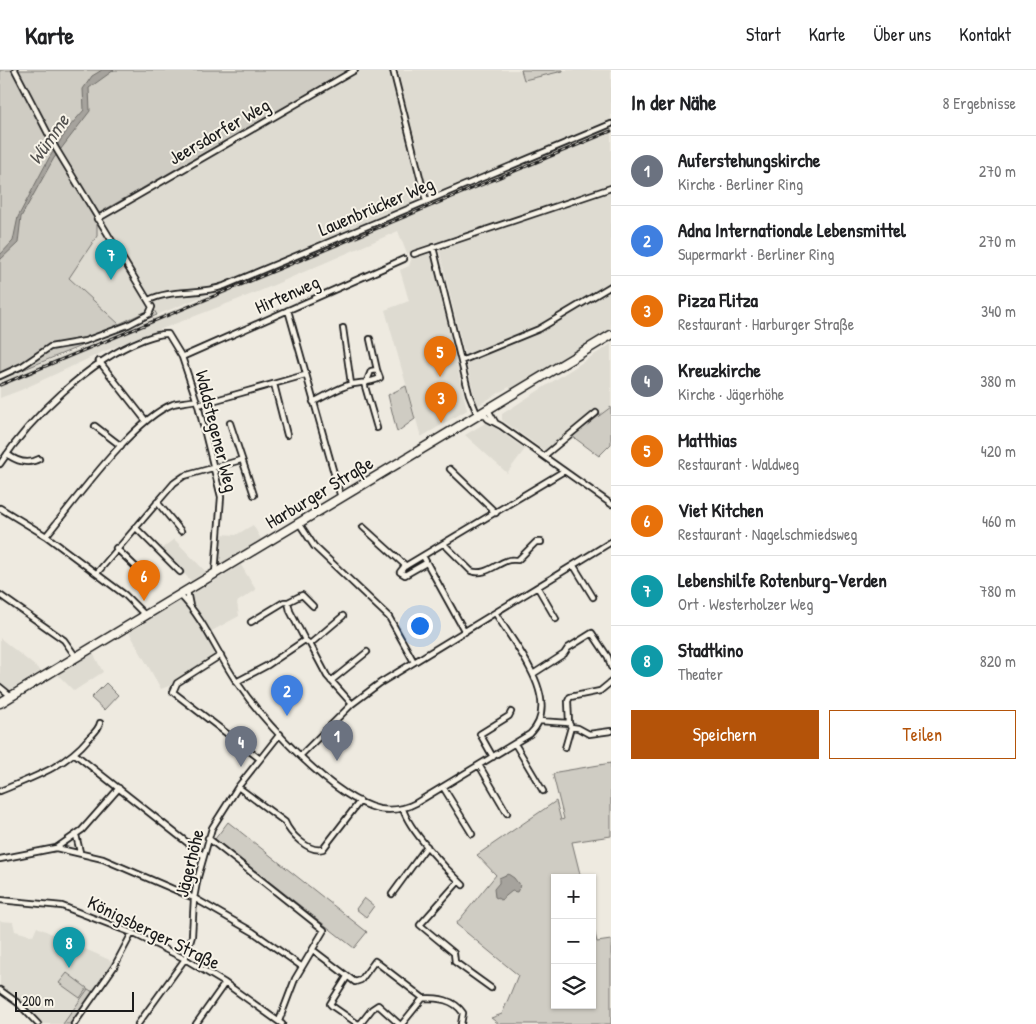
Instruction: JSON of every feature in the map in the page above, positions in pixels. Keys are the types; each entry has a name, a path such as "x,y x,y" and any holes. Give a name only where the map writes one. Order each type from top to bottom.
{"main road":[{"name":"Harburger Straße","path":"0,702 611,335"}],"street":[{"path":"0,376 22,366 50,347 85,341 128,325 149,314 152,307 55,147 15,70"},
{"name":"Jeersdorfer Weg","path":"97,219 355,70"},
{"path":"393,70 426,201"},
{"name":"Lauenbrücker Weg","path":"149,300 158,296 214,290 611,124"},
{"path":"414,254 611,188"},
{"path":"433,247 473,408 483,413 488,419 495,422 611,504"},
{"name":"Hirtenweg","path":"182,357 404,259"},
{"path":"461,361 539,329 611,286"},
{"path":"288,310 341,498"},
{"path":"343,328 351,384"},
{"name":"Waldstegener Weg","path":"99,361 135,343 165,334 170,335 182,357 197,403 221,497 215,573"},
{"path":"313,402 351,384 365,383 380,378 370,340"},
{"path":"0,464 46,410 99,361 146,421"},
{"path":"377,428 365,383 371,371 378,370"},
{"path":"46,536 121,446 146,421 173,404 197,403 305,375"},
{"path":"274,384 287,435"},
{"path":"544,456 596,413"},
{"path":"230,423 254,495"},
{"path":"95,426 121,446"},
{"path":"7,454 25,462 33,463 39,459"},
{"path":"97,573 116,548 174,483 184,476 241,460"},
{"path":"450,469 496,513"},
{"path":"426,563 405,575 400,572 406,566 564,471"},
{"path":"157,502 181,531"},
{"path":"0,508 46,536 97,573 125,595 145,615"},
{"path":"299,523 314,546 389,617 414,662"},
{"path":"135,526 180,572"},
{"path":"363,527 406,566"},
{"path":"444,544 471,571 476,573 488,570 507,560 518,560 536,542 541,542"},
{"path":"301,756 352,704 380,683 496,614 611,542"},
{"path":"116,548 140,571"},
{"path":"423,556 465,632"},
{"path":"574,566 592,597"},
{"path":"538,588 556,619"},
{"path":"183,593 236,682 280,734 301,756 336,786 360,801 380,809 403,809 515,744 530,734 539,722 542,700 538,684 496,614"},
{"path":"183,593 190,606"},
{"path":"251,622 284,602 302,595 313,606"},
{"path":"0,596 64,640 76,657"},
{"path":"288,602 305,640 310,644 331,681 352,704"},
{"path":"310,644 343,616"},
{"path":"533,674 592,633 608,657 611,667"},
{"path":"236,682 268,665 305,640"},
{"path":"331,681 367,652"},
{"path":"220,655 177,683 173,692 260,759"},
{"path":"565,748 570,725 570,696 600,692 611,682"},
{"path":"0,686 11,696"},
{"path":"493,757 480,734 509,716 511,712"},
{"path":"539,722 570,725 589,734 611,731"},
{"path":"0,791 54,769 75,754 100,723"},
{"name":"Jägerhöhe","path":"138,1024 185,959 192,936 194,898 203,855 217,818 238,787 280,734"},
{"path":"515,744 543,791"},
{"path":"75,754 203,855"},
{"path":"479,765 507,813"},
{"path":"238,787 284,822 288,830 312,849 323,849 360,801"},
{"path":"443,787 472,834"},
{"path":"56,848 76,835 119,788"},
{"path":"403,809 427,846 463,885"},
{"path":"76,835 80,852"},
{"path":"208,838 324,930 301,966 288,992 281,1023"},
{"path":"392,894 427,846"},
{"path":"0,859 56,848 80,852 130,869 194,898 246,927 301,966"},
{"path":"459,881 420,925 454,953 455,962 491,988"},
{"name":"Königsberger Straße","path":"0,900 62,906 132,933 185,959 225,983 281,1023"},
{"path":"74,1024 114,968 132,933"},
{"path":"313,950 355,982 361,980 376,962 423,998 444,999 454,1004 463,1013 461,1024"},
{"path":"347,977 330,1004 351,1023 361,1024 372,1009 378,1006 401,1024 423,998"},
{"path":"196,1024 225,983"},
{"path":"0,990 18,1003 38,1024"}],"shaded area":[{"path":"0,70 14,70 54,152 97,222 97,236 69,278 119,324 153,308 157,315 0,379"},
{"path":"16,70 349,70 99,213 56,145"},
{"path":"102,70 114,70 89,88 90,111 54,158 21,217 18,243 0,260 0,255 13,241 18,217 49,158 70,126 84,110 83,89 92,76"},
{"path":"357,70 611,70 611,331 512,391 509,387 477,406 437,241 407,254 398,231 260,291 107,350 0,398 0,379 97,342 336,242 157,315 153,308 119,324 68,278 97,236 97,219"},
{"path":"521,70 563,70 563,71 524,80"},
{"path":"430,249 467,410 421,437 385,310 409,301 400,270 409,266 412,257"},
{"path":"611,344 611,407 549,454 502,420 502,414"},
{"path":"406,386 415,419 397,432 388,395"},
{"path":"611,407 611,444 599,456 572,436"},
{"path":"487,422 525,449 507,473 465,435"},
{"path":"253,525 261,539 217,566 221,534 236,535"},
{"path":"174,539 206,572 191,581 161,549"},
{"path":"241,565 256,590 237,602 239,616 208,633 221,655 177,683 161,689 129,632"},
{"path":"0,638 41,671 0,696"},
{"path":"93,653 103,672 74,691 58,675"},
{"path":"106,683 118,695 104,710 91,698"},
{"path":"611,763 611,836 572,842 580,874 551,874 551,1009 596,1009 596,938 597,942 611,940 611,1024 499,1024 491,1018 502,1014 518,975 456,924 496,875 477,855 556,801 561,820 564,819 553,775 557,772"},
{"path":"228,822 367,932 354,948 215,839"},
{"path":"508,874 520,886 517,892 512,891 501,900 495,897 494,889 499,883 499,878"},
{"path":"364,898 374,906 366,917 356,909"},
{"path":"0,921 13,922 15,931 33,936 37,927 114,962 72,1024 40,1024 0,987"},
{"path":"67,973 87,988 80,998 59,983"},
{"path":"88,989 93,992 70,1024 63,1024"}],"railway":[{"path":"0,385 611,131"}],"place":[{"name":"Lebenshilfe Rotenburg-Verden","path":"111,280"},
{"name":"Matthias","path":"440,377"},
{"name":"Pizza Flitza","path":"441,423"},
{"name":"Viet Kitchen","path":"144,601"},
{"name":"Adna Internationale Lebensmittel","path":"287,716"},
{"name":"Auferstehungskirche","path":"337,761"},
{"name":"Kreuzkirche","path":"241,767"},
{"name":"Stadtkino","path":"69,968"}],"water label":[{"name":"Wümme","path":"48,139"}]}
